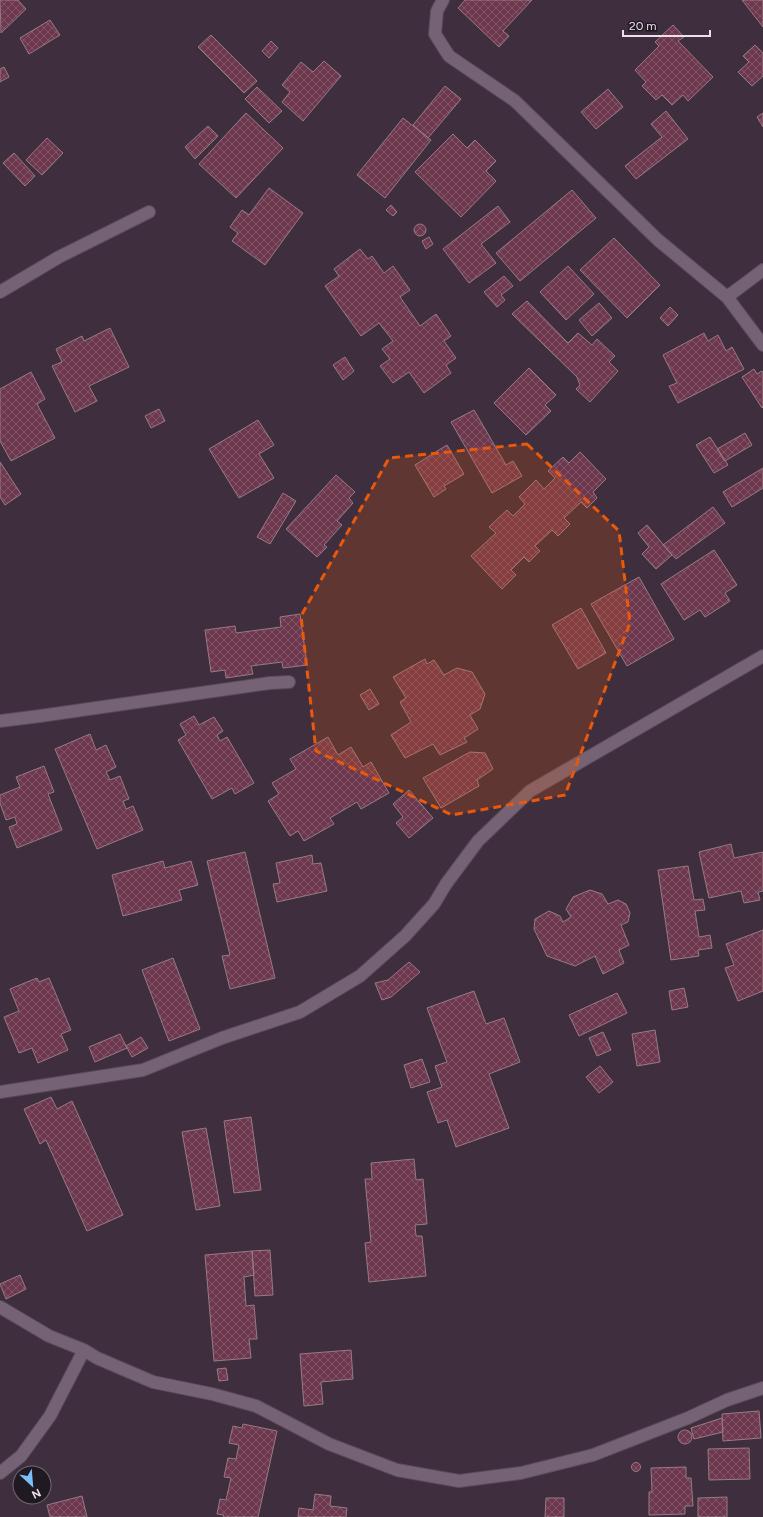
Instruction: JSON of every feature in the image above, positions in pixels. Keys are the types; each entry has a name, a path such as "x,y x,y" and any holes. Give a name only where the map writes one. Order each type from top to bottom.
{"street":[{"path":"443,0 437,11 435,34 449,56 516,101 658,240 726,297 763,345"},
{"path":"0,292 60,257 149,212"},
{"path":"726,297 763,270"},
{"path":"0,1092 143,1070 222,1038 300,1012 360,976 405,936 434,904 446,884 478,841 530,791 763,656"},
{"path":"0,721 270,683 289,682"},
{"path":"0,1307 49,1336 84,1350 97,1358 152,1382 212,1394 256,1406 329,1444 397,1470 459,1481 521,1473 593,1455 688,1418 727,1400 763,1388"},
{"path":"0,1473 21,1456 50,1416 84,1350"}],"highlighted area":[{"path":"527,444 619,531 630,623 565,795 452,815 316,751 301,616 389,458"}],"building":[{"path":"0,0 18,0 26,9 1,33"},
{"path":"465,0 532,0 503,31 509,36 499,47 458,8"},
{"path":"742,0 763,0 763,27"},
{"path":"50,20 60,35 29,54 20,38"},
{"path":"673,25 684,37 678,41 713,77 688,101 683,95 672,105 662,95 656,100 642,86 646,82 635,70 659,46 655,42"},
{"path":"211,35 257,81 244,93 198,47"},
{"path":"271,41 278,48 269,58 262,51"},
{"path":"755,45 763,53 763,76 752,86 738,72 749,62 743,56"},
{"path":"324,61 341,76 303,121 282,102 290,92 282,85 301,62 313,72"},
{"path":"4,67 9,77 0,82 0,69"},
{"path":"445,86 461,99 428,138 413,125"},
{"path":"257,87 282,111 269,123 245,99"},
{"path":"608,89 623,107 596,129 581,112"},
{"path":"666,111 688,139 636,179 625,166 662,137 651,124"},
{"path":"246,113 283,148 236,198 199,164"},
{"path":"763,113 763,127 757,117"},
{"path":"403,118 431,140 385,198 357,175"},
{"path":"208,126 218,136 195,159 185,147"},
{"path":"453,134 467,148 475,140 496,161 486,171 496,181 461,217 415,172"},
{"path":"47,138 63,153 42,175 26,160"},
{"path":"14,153 35,176 25,186 3,163"},
{"path":"269,188 303,213 265,265 232,241 238,233 230,227 242,210 249,215"},
{"path":"572,190 596,218 520,281 496,253"},
{"path":"391,205 397,212 393,216 386,210"},
{"path":"498,206 510,222 481,244 496,263 469,283 443,249"},
{"path":"418,224 422,224 426,230 422,236 418,236 414,232 414,228"},
{"path":"429,237 433,244 426,249 422,241"},
{"path":"614,238 660,285 627,318 580,270"},
{"path":"360,249 368,259 372,256 384,273 393,266 410,290 400,297 420,326 436,314 451,336 444,341 456,358 446,365 451,373 424,393 409,372 393,383 380,366 390,359 382,349 393,341 379,323 361,336 325,286 339,276 334,269"},
{"path":"568,266 594,294 566,320 540,292"},
{"path":"504,276 513,286 501,295 505,300 497,307 484,292"},
{"path":"527,301 568,343 578,333 592,345 597,339 615,356 609,362 618,371 590,402 576,389 580,385 577,377 512,314"},
{"path":"599,303 612,318 592,336 579,320"},
{"path":"670,307 678,315 668,326 660,318"},
{"path":"110,328 129,367 89,386 97,401 75,412 52,366 62,362 56,349 82,336 84,341"},
{"path":"704,333 708,341 718,335 726,351 732,347 744,369 678,403 669,386 677,383 663,355"},
{"path":"345,357 354,371 343,380 333,365"},
{"path":"529,368 556,395 545,405 551,411 526,435 494,403"},
{"path":"754,369 757,374 762,371 763,373 762,408 742,377"},
{"path":"31,372 45,399 37,404 55,438 11,461 0,441 0,389"},
{"path":"159,409 165,421 151,428 145,416"},
{"path":"474,410 506,465 513,461 522,476 492,493 451,422"},
{"path":"258,420 274,445 259,454 274,478 239,498 209,449"},
{"path":"745,433 752,445 725,461 717,449"},
{"path":"710,437 728,465 714,473 696,445"},
{"path":"447,445 464,474 444,486 446,489 434,497 415,465"},
{"path":"580,452 606,479 593,492 597,498 587,508 581,502 564,518 570,524 558,536 552,530 535,546 540,551 529,562 524,557 511,570 516,575 502,589 471,556 496,533 489,527 507,510 513,516 525,504 519,497 536,480 544,489 555,478 548,471 563,457 569,463"},
{"path":"0,462 21,494 5,505 0,497"},
{"path":"763,468 763,488 732,507 723,492"},
{"path":"336,475 355,492 349,498 353,503 337,521 342,525 324,545 327,547 317,557 286,529"},
{"path":"283,493 296,501 270,544 257,537"},
{"path":"713,507 725,523 676,559 663,545"},
{"path":"647,525 672,555 656,569 642,554 649,547 638,533"},
{"path":"714,550 737,585 725,593 730,601 705,617 700,610 684,620 661,584"},
{"path":"639,577 674,639 627,666 591,604"},
{"path":"581,608 606,653 578,669 552,625"},
{"path":"300,614 307,665 283,668 282,662 251,666 253,674 226,678 225,670 211,672 205,630 235,626 236,633 281,627 280,617"},
{"path":"425,659 427,664 434,660 444,675 457,668 472,672 485,694 480,709 470,715 478,729 464,738 467,742 440,755 433,744 405,758 391,735 411,722 400,702 406,698 393,677"},
{"path":"370,689 379,704 369,710 360,695"},
{"path":"194,716 199,725 214,717 223,731 217,735 220,741 227,737 254,783 235,794 232,788 212,799 178,740 186,735 180,724"},
{"path":"90,734 96,750 106,745 116,767 106,772 110,780 120,776 129,799 123,801 126,809 133,806 143,830 97,849 55,749"},
{"path":"328,737 338,755 351,747 363,767 371,762 389,793 361,809 357,802 330,818 334,824 304,841 298,831 290,836 268,801 279,794 272,783 296,769 290,759"},
{"path":"470,752 485,753 493,769 477,780 479,786 441,808 423,778"},
{"path":"44,766 54,792 48,794 62,830 17,848 9,827 17,824 15,817 6,820 0,803 0,795 20,787 16,777"},
{"path":"409,790 433,818 409,838 396,823 403,817 393,804"},
{"path":"731,844 734,858 763,852 763,891 758,892 760,900 744,903 741,891 709,898 699,852"},
{"path":"245,852 275,978 230,989 222,956 230,955 207,861"},
{"path":"312,855 313,864 321,863 327,891 277,902 273,884 280,883 276,863"},
{"path":"163,861 165,868 191,861 198,885 179,890 182,900 123,916 112,875"},
{"path":"688,866 694,900 703,899 705,910 695,911 699,937 710,935 712,948 698,950 699,956 671,960 658,870"},
{"path":"590,890 602,894 608,904 618,900 626,904 630,913 628,922 621,925 629,945 619,950 624,963 603,974 595,956 575,966 547,956 534,929 535,919 549,911 560,916 563,922 571,917 566,909 573,897"},
{"path":"763,930 763,991 738,1001 725,968 734,965 726,944"},
{"path":"173,958 200,1029 169,1041 142,970"},
{"path":"409,962 420,972 391,997 382,1000 375,983 388,980"},
{"path":"37,978 39,982 49,978 71,1030 61,1034 68,1050 38,1063 32,1048 19,1053 4,1017 19,1011 10,989"},
{"path":"684,988 688,1007 672,1010 669,991"},
{"path":"474,991 486,1024 504,1018 520,1062 489,1074 509,1128 456,1147 447,1120 438,1123 427,1092 442,1087 435,1066 447,1062 427,1008"},
{"path":"617,993 627,1013 579,1036 569,1015"},
{"path":"655,1030 660,1062 637,1066 632,1034"},
{"path":"603,1032 611,1050 597,1056 589,1038"},
{"path":"120,1034 127,1048 95,1062 89,1047"},
{"path":"141,1037 148,1048 132,1057 126,1046"},
{"path":"422,1059 430,1082 411,1088 404,1065"},
{"path":"600,1066 613,1082 599,1093 586,1077"},
{"path":"51,1097 57,1109 72,1101 123,1215 87,1231 46,1140 40,1144 24,1109"},
{"path":"251,1117 261,1190 234,1193 224,1121"},
{"path":"206,1128 220,1206 196,1210 182,1132"},
{"path":"414,1159 416,1180 423,1179 427,1224 415,1225 416,1236 422,1236 426,1276 369,1282 365,1243 371,1242 365,1179 372,1179 371,1163"},
{"path":"270,1250 273,1295 255,1296 252,1251"},
{"path":"252,1251 254,1275 244,1277 246,1306 254,1305 257,1339 249,1339 251,1358 214,1361 205,1255"},
{"path":"20,1275 26,1289 6,1299 0,1284"},
{"path":"351,1350 353,1379 321,1382 323,1404 304,1406 300,1354"},
{"path":"226,1368 228,1380 219,1381 217,1369"},
{"path":"759,1411 761,1438 723,1441 722,1414"},
{"path":"722,1418 723,1432 694,1439 691,1428"},
{"path":"243,1424 277,1431 258,1517 223,1517 224,1515 217,1514 220,1499 226,1500 231,1478 224,1477 228,1458 236,1459 239,1445 229,1443 233,1426 242,1428"},
{"path":"685,1430 690,1432 692,1437 690,1442 685,1444 680,1442 678,1437 680,1432"},
{"path":"749,1448 750,1479 709,1480 708,1449"},
{"path":"636,1462 641,1467 636,1472 631,1467"},
{"path":"686,1467 686,1478 691,1478 693,1506 685,1506 685,1514 649,1515 649,1492 652,1492 651,1468"},
{"path":"315,1494 331,1496 330,1506 347,1508 346,1517 298,1517 299,1508 313,1510"},
{"path":"82,1496 87,1517 50,1517 47,1505 52,1505 52,1504"},
{"path":"727,1497 727,1517 698,1517 698,1498"},
{"path":"546,1498 564,1498 564,1517 545,1517"}]}
